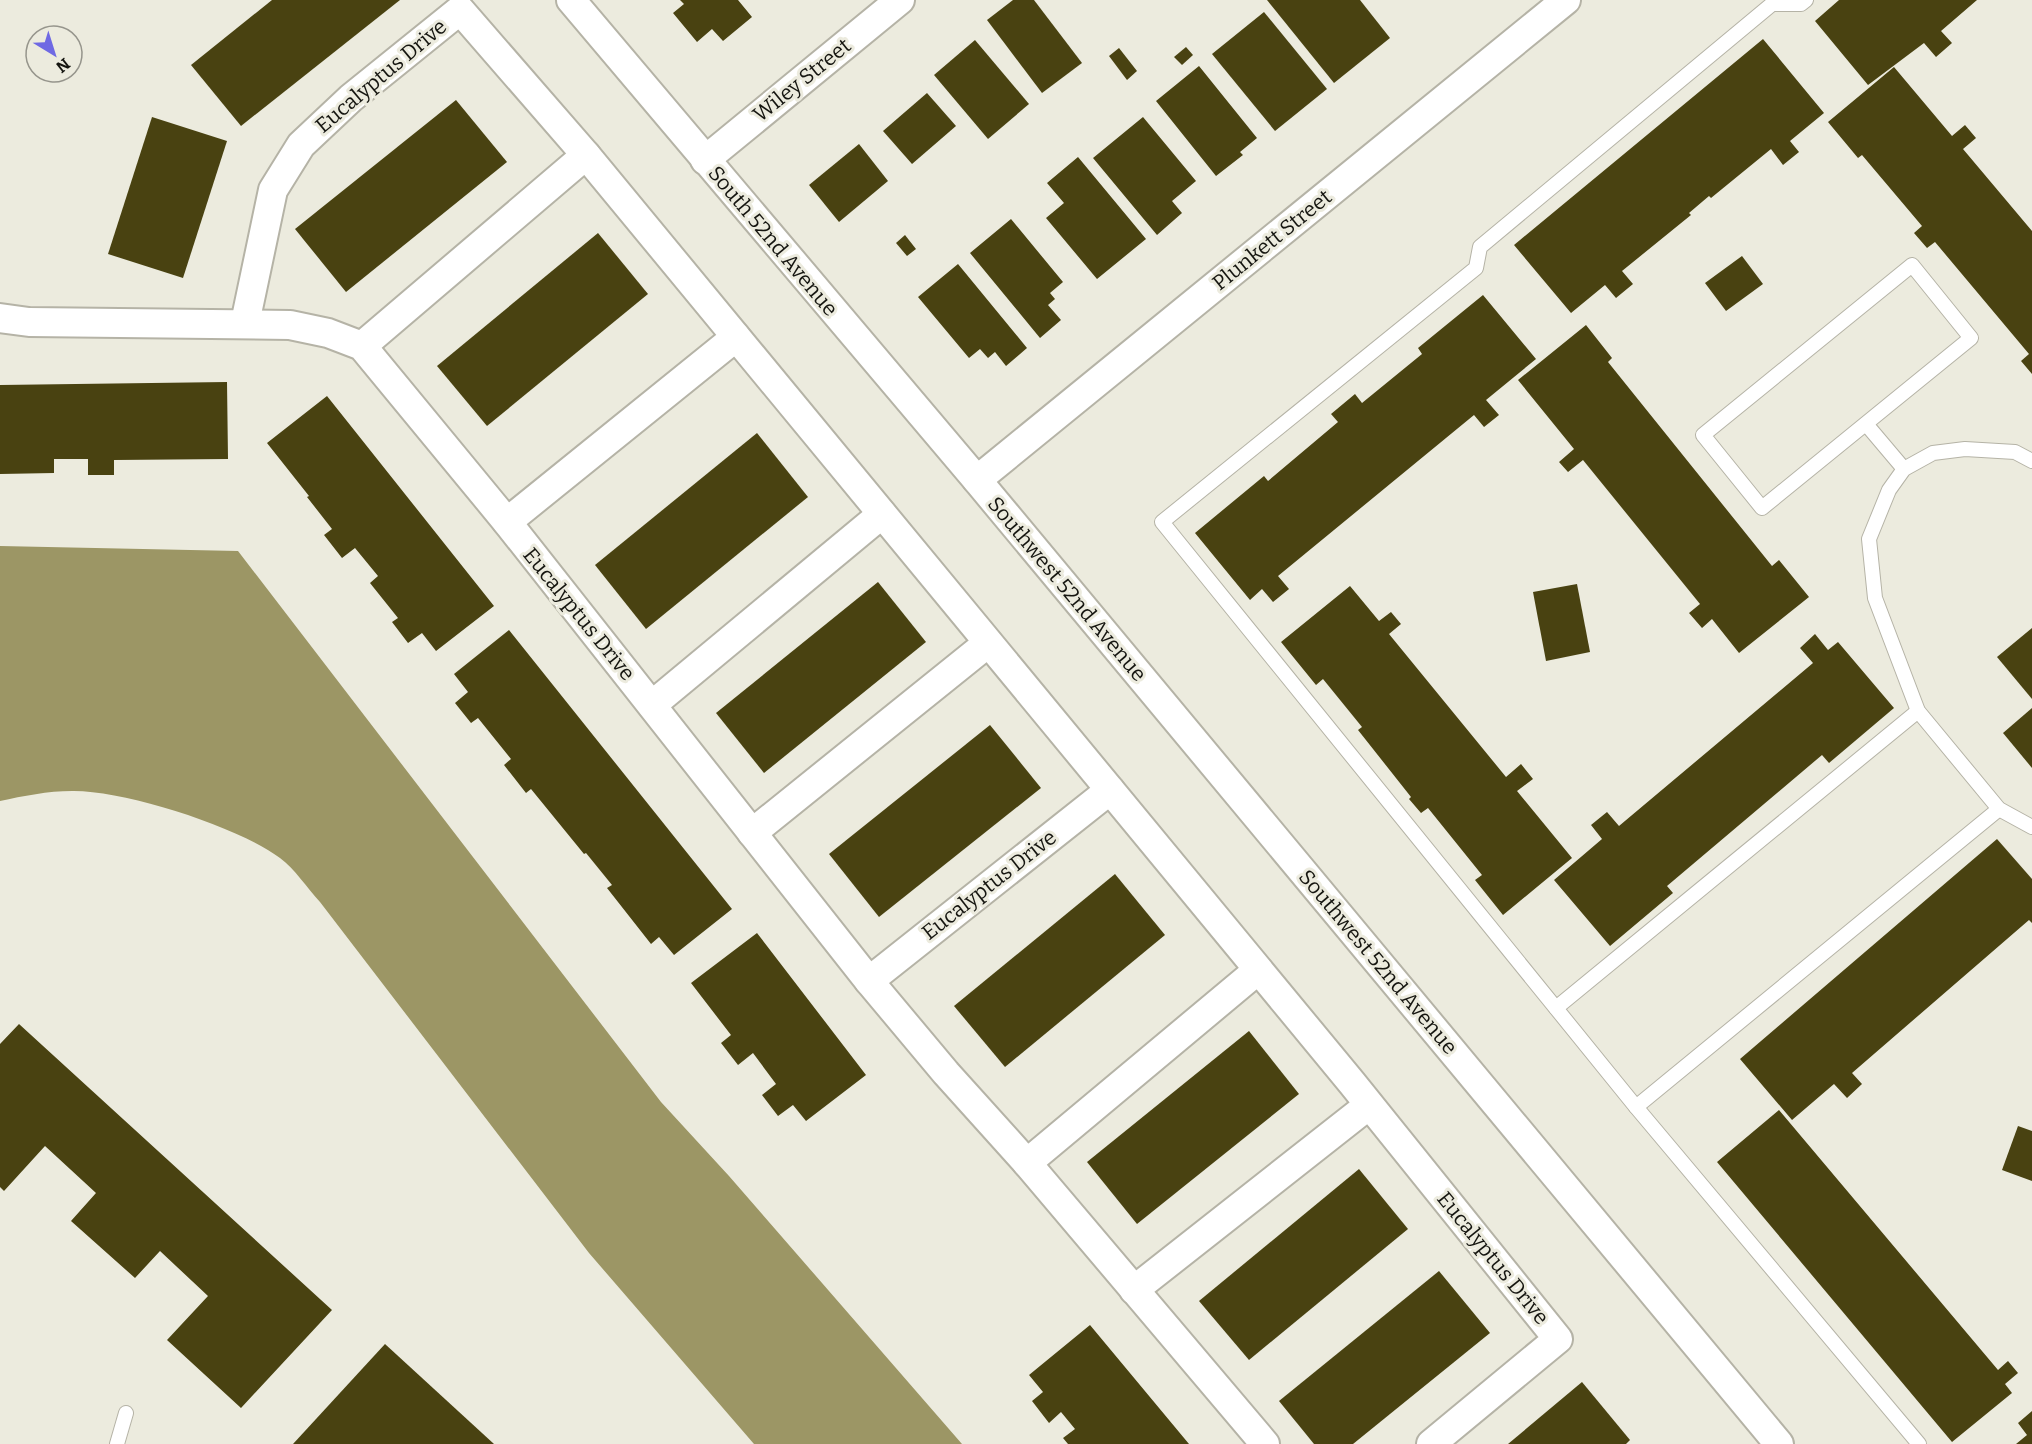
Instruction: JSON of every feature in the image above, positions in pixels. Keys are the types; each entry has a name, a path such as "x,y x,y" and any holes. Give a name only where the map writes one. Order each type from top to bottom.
{"street":[{"name":"South 52nd Avenue","path":"571,0 977,480"},
{"name":"Wiley Street","path":"705,160 900,0"},
{"name":"Plunkett Street","path":"977,480 1566,0"},
{"name":"Eucalyptus Drive","path":"245,323 273,190 301,145 351,99 460,10 586,155 1369,1105 1558,1339 1431,1444"},
{"path":"0,318 28,322 290,325 328,333 362,345 586,155"},
{"path":"507,522 736,337"},
{"name":"Eucalyptus Drive","path":"362,345 507,522 548,577 869,981 1266,1444"},
{"name":"Southwest 52nd Avenue","path":"977,480 1779,1444"},
{"path":"652,705 882,514"},
{"path":"752,833 988,643"},
{"name":"Eucalyptus Drive","path":"869,981 1110,790"},
{"path":"1027,1163 1258,970"},
{"path":"1134,1290 1369,1105"}],"lane":[{"path":"1806,0 1801,4 1772,4 1480,247 1476,268 1162,522 1636,1107 1919,1444"},
{"path":"1912,265 1971,338 1866,424 1762,508 1702,435 1912,265"},
{"path":"1866,424 1904,470"},
{"path":"2032,461 2016,452 1965,449 1933,453 1904,470 1889,490 1869,539 1875,598 1918,711 1999,809 2032,827"},
{"path":"1556,1008 1918,711"},
{"path":"1636,1107 1999,809"},
{"path":"117,1444 126,1413"}],"shaded area":[{"path":"0,546 238,551 661,1102 729,1176 962,1444 754,1444 589,1253 320,902 285,862 238,834 180,812 121,797 94,792 63,791 0,801"}],"building":[{"path":"272,0 400,0 241,126 191,65"},
{"path":"680,0 738,0 752,17 723,41 712,29 697,42 673,13 684,4"},
{"path":"1013,0 1034,0 1082,63 1042,93 987,20"},
{"path":"1267,0 1360,0 1390,38 1334,83"},
{"path":"1839,0 1977,0 1941,31 1952,43 1936,57 1924,43 1868,85 1815,21"},
{"path":"1264,12 1327,89 1275,131 1212,54"},
{"path":"1763,39 1824,113 1790,141 1799,152 1783,165 1771,149 1711,198 1709,196 1689,213 1691,215 1622,271 1633,284 1616,298 1605,285 1571,313 1514,245"},
{"path":"975,40 1029,104 988,139 934,75"},
{"path":"1186,47 1193,55 1182,65 1174,57"},
{"path":"1119,48 1137,71 1127,80 1109,56"},
{"path":"1199,66 1257,138 1240,152 1243,155 1216,176 1156,101"},
{"path":"1894,67 1952,136 1965,125 1976,138 1963,149 2032,231 2032,374 2021,361 2029,354 1935,242 1927,248 1914,233 1922,226 1862,155 1858,158 1828,122"},
{"path":"927,93 956,126 912,164 883,131"},
{"path":"456,100 507,162 346,292 295,229"},
{"path":"152,117 227,141 183,278 108,254"},
{"path":"1143,117 1196,181 1172,201 1182,213 1157,235 1093,158"},
{"path":"859,144 888,181 839,222 809,185"},
{"path":"1078,157 1146,239 1097,279 1046,218 1064,203 1047,183"},
{"path":"1011,219 1063,282 1050,293 1055,299 1048,305 1061,320 1040,338 970,253"},
{"path":"598,233 648,294 487,426 437,366"},
{"path":"905,235 916,249 907,256 896,243"},
{"path":"1742,256 1763,284 1726,311 1705,283"},
{"path":"958,264 1027,348 1006,366 995,352 988,358 980,349 969,358 918,297"},
{"path":"1483,295 1536,359 1486,400 1499,415 1484,427 1474,415 1278,576 1289,589 1273,602 1262,589 1250,600 1195,533 1264,476 1268,481 1338,422 1331,414 1355,394 1362,403 1422,354 1418,348"},
{"path":"1586,325 1612,358 1608,362 1772,566 1779,560 1809,597 1739,653 1712,619 1702,628 1689,613 1700,604 1583,460 1568,472 1559,462 1574,449 1518,380"},
{"path":"227,382 228,459 114,460 114,475 88,475 88,459 54,459 54,473 0,474 0,385"},
{"path":"327,396 494,606 436,651 422,633 408,643 392,622 398,618 370,583 378,576 355,548 342,558 324,535 332,529 267,443"},
{"path":"757,433 808,497 646,629 595,565"},
{"path":"878,582 926,642 764,773 716,713"},
{"path":"1577,584 1590,652 1546,661 1533,592"},
{"path":"1350,586 1379,621 1391,612 1401,624 1389,634 1506,777 1521,764 1533,779 1517,791 1572,858 1503,915 1475,880 1482,875 1428,808 1421,813 1358,730 1362,727 1323,679 1316,685 1281,642"},
{"path":"2032,628 2032,699 1997,657"},
{"path":"509,630 732,909 674,955 659,937 651,944 607,888 612,885 586,853 584,854 531,789 526,793 504,765 511,759 478,718 471,723 455,703 468,692 454,674"},
{"path":"1815,634 1828,650 1838,642 1894,708 1829,763 1822,755 1667,886 1673,893 1610,946 1554,880 1602,839 1591,825 1607,812 1619,826 1813,663 1800,648"},
{"path":"2032,708 2032,768 2003,733"},
{"path":"990,725 1041,788 879,917 829,854"},
{"path":"1997,839 2032,879 2032,923 2029,920 1852,1073 1862,1084 1847,1098 1834,1084 1792,1120 1740,1059"},
{"path":"1115,874 1165,935 1005,1067 954,1006"},
{"path":"757,933 866,1075 806,1121 793,1105 778,1116 762,1095 776,1084 753,1053 738,1065 721,1043 731,1035 691,983"},
{"path":"19,1024 332,1310 241,1408 167,1340 208,1296 160,1251 135,1278 71,1221 96,1193 45,1146 4,1191 0,1187 0,1044"},
{"path":"1249,1031 1299,1094 1137,1224 1087,1162"},
{"path":"1779,1110 1998,1370 2008,1361 2018,1373 2005,1384 2012,1393 1952,1442 1717,1162"},
{"path":"2018,1126 2032,1131 2032,1181 2002,1170"},
{"path":"1359,1169 1408,1229 1249,1360 1199,1301"},
{"path":"1439,1271 1490,1333 1353,1444 1314,1444 1279,1401"},
{"path":"1090,1325 1189,1444 1068,1444 1063,1438 1075,1429 1061,1412 1049,1423 1032,1401 1043,1392 1029,1375"},
{"path":"385,1344 494,1444 293,1444"},
{"path":"1582,1382 1630,1440 1626,1444 1508,1444"},
{"path":"2032,1411 2032,1444 2016,1444 2027,1435 2018,1423"}]}
